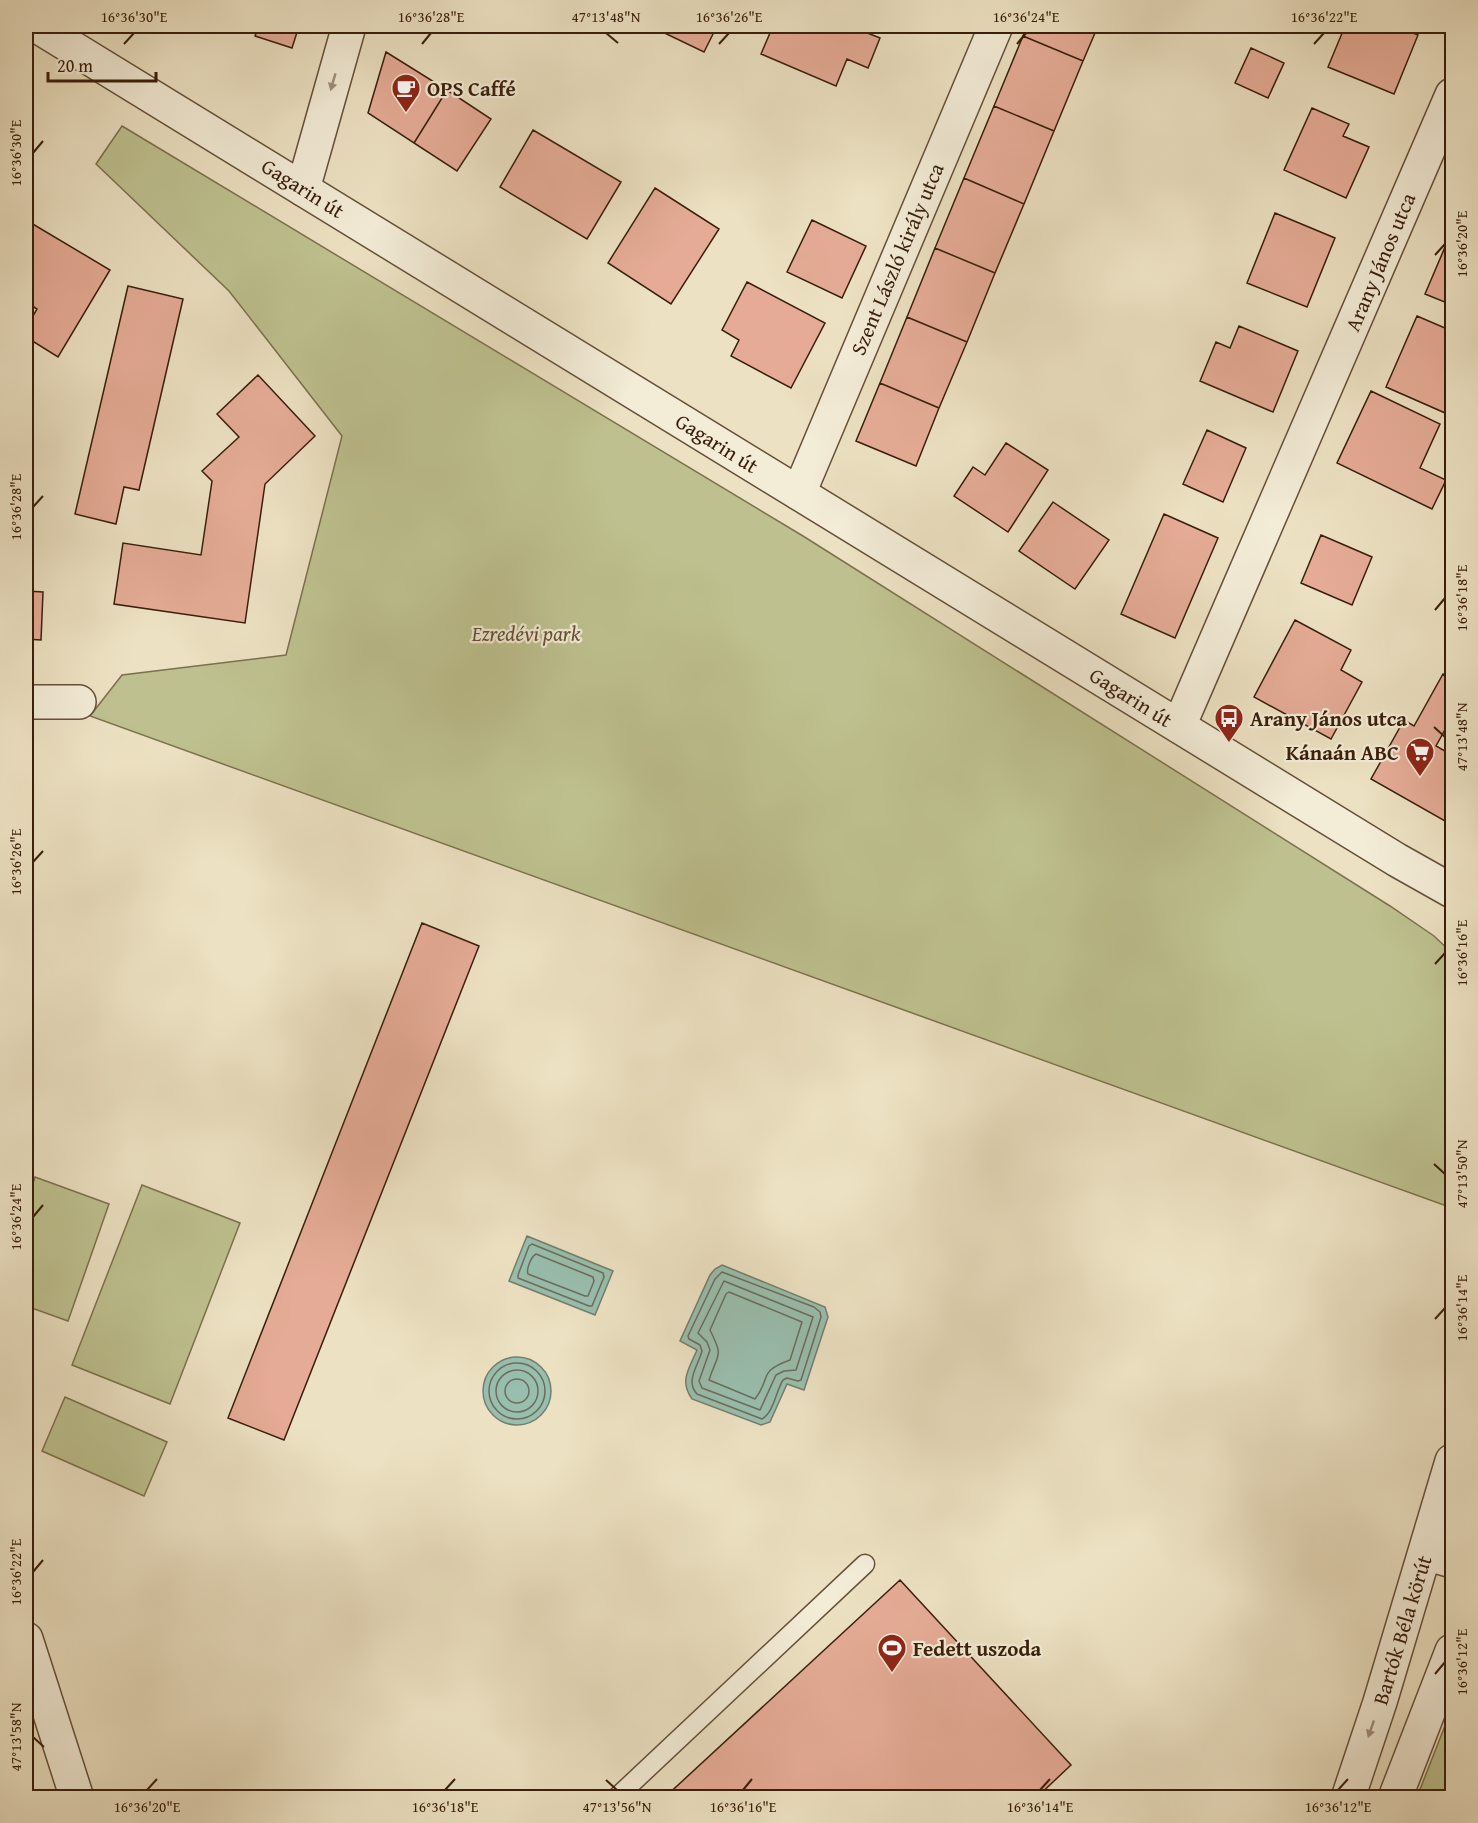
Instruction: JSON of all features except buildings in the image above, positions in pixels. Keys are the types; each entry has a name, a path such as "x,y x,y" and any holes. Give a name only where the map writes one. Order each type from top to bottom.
{"street":[{"name":"Gagarin út","path":"37,26 1397,860 1452,891"},
{"path":"303,189 349,26"},
{"name":"Szent László király utca","path":"799,493 996,26"},
{"name":"Arany János utca","path":"1179,726 1452,95"},
{"path":"26,702 79,702"},
{"name":"Gagarin út","path":"1397,860 1452,906"},
{"name":"Bartók Béla körút","path":"1348,1797 1380,1702 1439,1557 1452,1461"},
{"path":"26,1639 77,1797"},
{"path":"1395,1797 1452,1651"},
{"path":"1430,1706 1452,1677"}],"lane":[{"path":"616,1797 865,1564"}],"green space":[{"name":"Ezredévi park","path":"122,126 803,536 1434,936 1452,953 1452,1208 90,716 122,675 286,655 342,436 229,291 96,164"},
{"path":"35,1177 109,1204 68,1321 26,1306 26,1205"},
{"path":"142,1185 240,1223 170,1404 72,1365"},
{"path":"65,1397 167,1442 144,1496 42,1451"},
{"path":"1452,1708 1452,1797 1417,1797 1450,1713"}],"water":[{"path":"527,1236 613,1271 595,1315 509,1281"},
{"path":"722,1265 825,1307 828,1317 804,1390 787,1384 770,1422 761,1425 692,1399 686,1386 688,1369 697,1350 680,1341 710,1275"},
{"path":"510,1357 524,1357 536,1362 546,1372 551,1391 546,1410 536,1420 524,1425 510,1425 498,1420 488,1410 483,1398 483,1384 488,1372 498,1362"}],"place":[{"name":"OPS Caffé","path":"406,114"},
{"name":"Arany János utca","path":"1229,744"},
{"name":"Kánaán ABC","path":"1420,778"},
{"name":"Fedett uszoda","path":"892,1674"}]}
